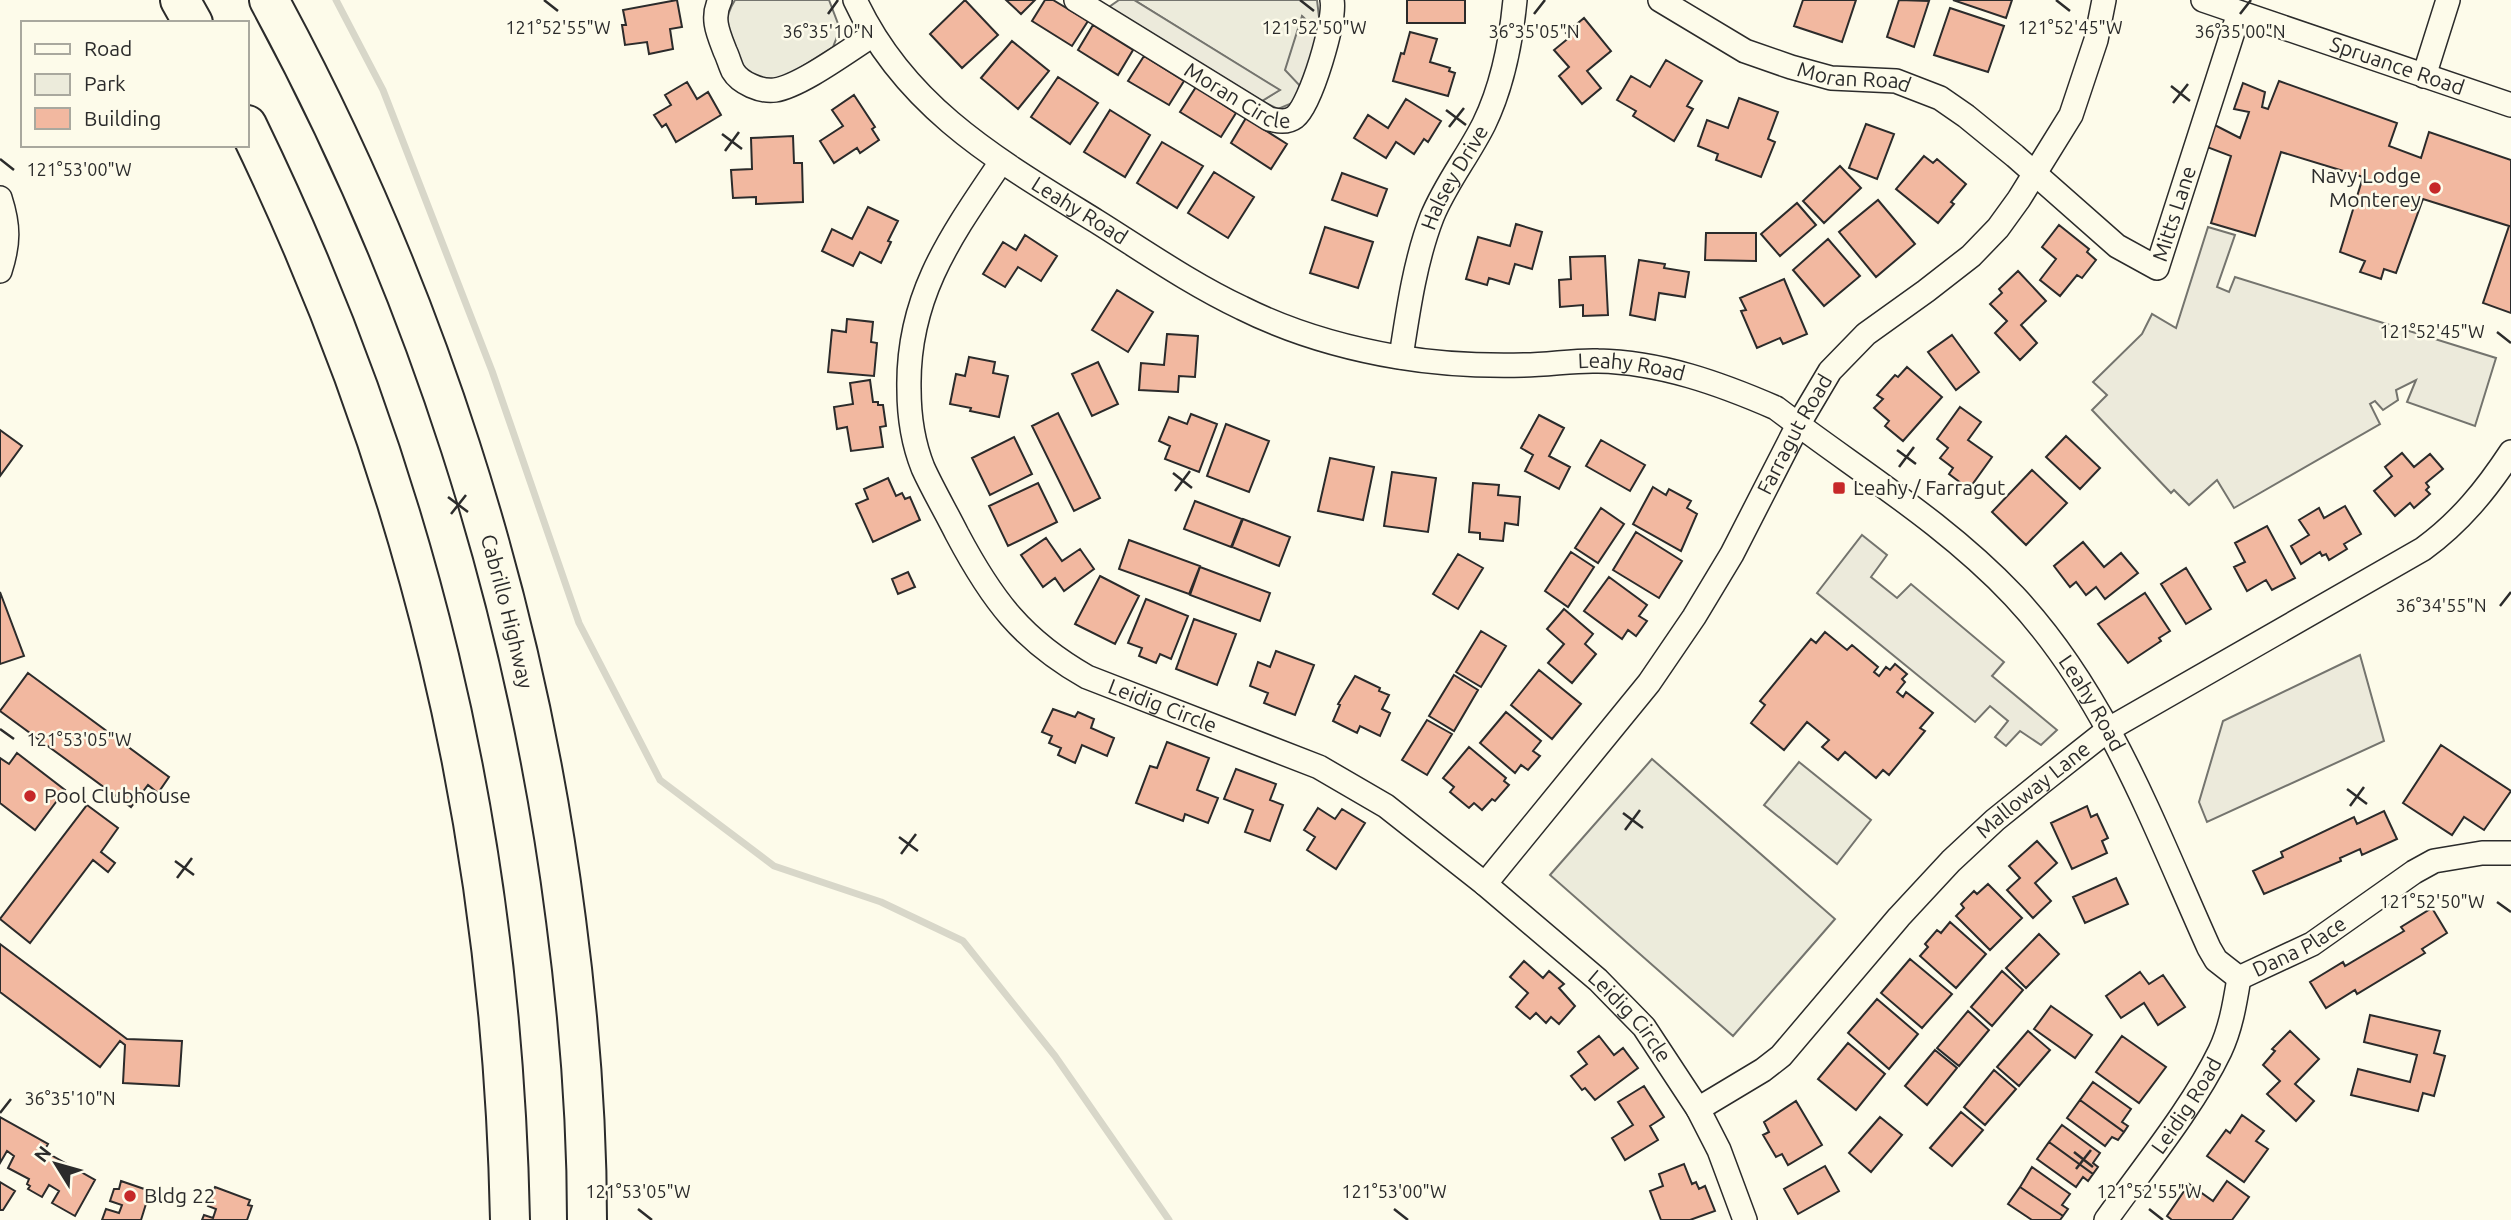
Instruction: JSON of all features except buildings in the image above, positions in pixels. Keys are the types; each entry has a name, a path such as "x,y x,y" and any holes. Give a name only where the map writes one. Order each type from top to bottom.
{"highway":[{"path":"180,0 192,21"},
{"name":"Cabrillo Highway","path":"269,0 335,128 399,275 457,437 500,578 536,733 563,894 580,1054 587,1220"},
{"path":"248,127 311,264 351,363 401,515 442,663 471,806 492,949 503,1066 510,1220"}],"street":[{"path":"720,0 715,13 715,25 733,70 739,78 768,91 779,90 796,82 873,35"},
{"name":"Leahy Road","path":"855,0 873,35 902,76 952,125 1001,162 1241,308 1287,327 1358,349 1401,357 1482,365 1597,360 1655,368 1688,376 1776,408 1936,524 1980,562 2041,627 2109,729 2209,948 2216,960 2239,978"},
{"name":"Moran Circle","path":"1076,0 1269,119 1281,121 1293,119 1303,109 1310,95 1332,18 1332,0"},
{"name":"Halsey Drive","path":"1401,357 1412,289 1431,220 1445,188 1496,98 1504,72 1515,0"},
{"name":"Moran Road","path":"1660,0 1745,51 1791,67 1831,78 1896,81 1919,89 1966,116 2036,174"},
{"name":"Farragut Road","path":"1485,884 1649,683 1694,617 1732,554 1818,389 1845,354 1866,334 1971,256 1998,228 2036,174 2071,115 2096,40 2104,0"},
{"name":"Spruance Road","path":"2203,0 2511,105"},
{"path":"2424,76 2448,0"},
{"name":"Mitts Lane","path":"2036,174 2117,246 2157,268 2239,13"},
{"name":"Leidig Circle","path":"1001,162 944,250 928,283 914,323 908,360 913,435 923,467 983,580 1020,629 1063,663 1087,677 1319,766 1386,806 1548,936 1623,1004 1644,1027 1698,1109"},
{"path":"0,198 7,225 7,247 0,271"},
{"name":"Malloway Lane","path":"1698,1109 1763,1070 1781,1056 1890,926 1951,861 1995,820 2109,729 2423,549 2449,530 2471,508 2511,452"},
{"name":"Dana Place","path":"2239,978 2312,943 2434,861 2482,853 2511,853"},
{"name":"Leidig Road","path":"2106,1220 2206,1076 2221,1049 2231,1020 2239,978"},
{"path":"1698,1109 1719,1150 1745,1220"}],"green space":[{"path":"735,0 829,0 840,29 833,47 795,71 766,81 744,70 731,43 727,19"},
{"path":"1134,0 1317,0 1321,34 1302,17 1299,95 1290,104 1278,109 1262,101 1279,90"},
{"path":"1652,759 1835,919 1733,1036 1550,875"},
{"path":"1799,762 1871,820 1837,864 1764,805"}],"shaded area":[{"path":"1119,0 1134,0 1280,90 1262,101 1109,7"},
{"path":"1302,16 1321,34 1301,87 1285,70"},
{"path":"2208,227 2235,235 2217,287 2229,292 2235,277 2496,358 2475,426 2407,402 2416,380 2396,390 2398,400 2383,410 2375,401 2370,404 2380,424 2234,508 2217,480 2189,505 2174,490 2171,493 2092,410 2107,395 2093,382 2142,334 2152,314 2176,328"},
{"path":"1862,535 1887,555 1871,577 1897,598 1911,584 2004,662 1992,676 2057,730 2041,745 2020,731 2006,746 1995,737 2008,721 1990,706 1975,722 1817,593"},
{"path":"2360,655 2384,741 2207,822 2199,802 2223,721"}],"waterway":[{"path":"336,0 383,90 492,371 579,623 660,780 774,866 881,902 963,941 1055,1056 1169,1220"}],"place":[{"name":"Navy Lodge Monterey","path":"2435,188"},
{"name":"Leahy / Farragut","path":"1839,488"},
{"name":"Pool Clubhouse","path":"30,796"},
{"name":"Bldg 22","path":"130,1196"}]}
